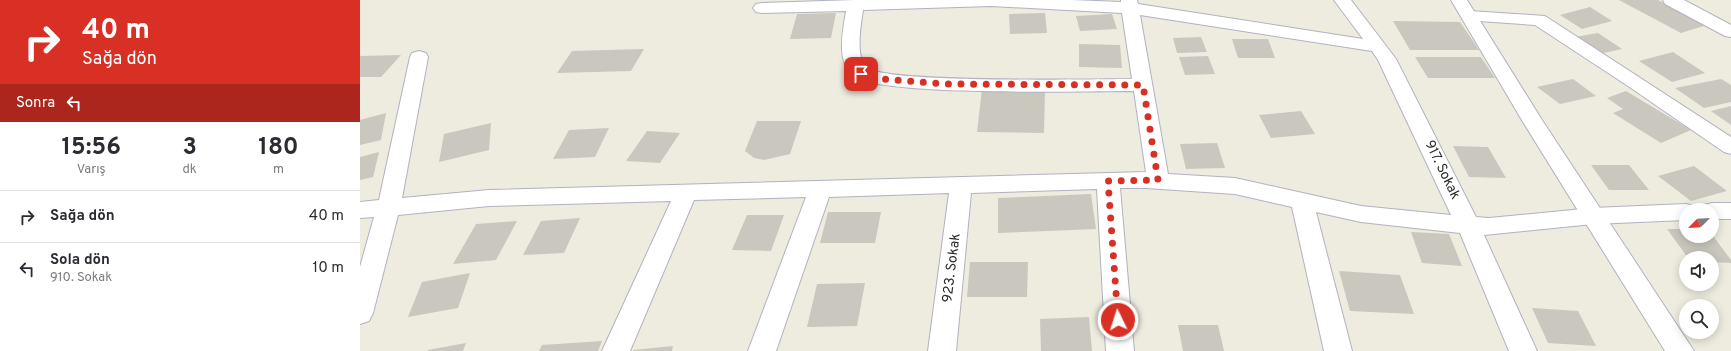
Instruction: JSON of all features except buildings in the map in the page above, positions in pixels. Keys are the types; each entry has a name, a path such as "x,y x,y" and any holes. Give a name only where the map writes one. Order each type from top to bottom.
{"street":[{"name":"917. Sokak","path":"1342,0 1387,59 1468,225 1523,351"},
{"path":"1671,0 1731,32"},
{"path":"762,8 991,1 1129,4 1378,47"},
{"path":"1129,4 1158,180"},
{"path":"855,5 851,52 854,66 861,74 881,79 947,84 1143,85"},
{"path":"1464,8 1539,20 1635,82 1731,147"},
{"path":"1464,8 1532,122 1680,351"},
{"path":"360,313 389,206 419,57"},
{"path":"360,210 389,206 489,198 1158,180 1235,186 1361,214 1489,227 1593,216 1679,212"},
{"path":"1108,181 1120,351"},
{"name":"923. Sokak","path":"942,351 961,185"},
{"path":"762,351 820,189"},
{"path":"616,351 686,192"},
{"path":"1302,201 1338,351"},
{"path":"1719,211 1731,211"}],"route":[{"path":"861,74 881,79 947,84 1143,85 1158,180 1108,181 1118,320"}]}
